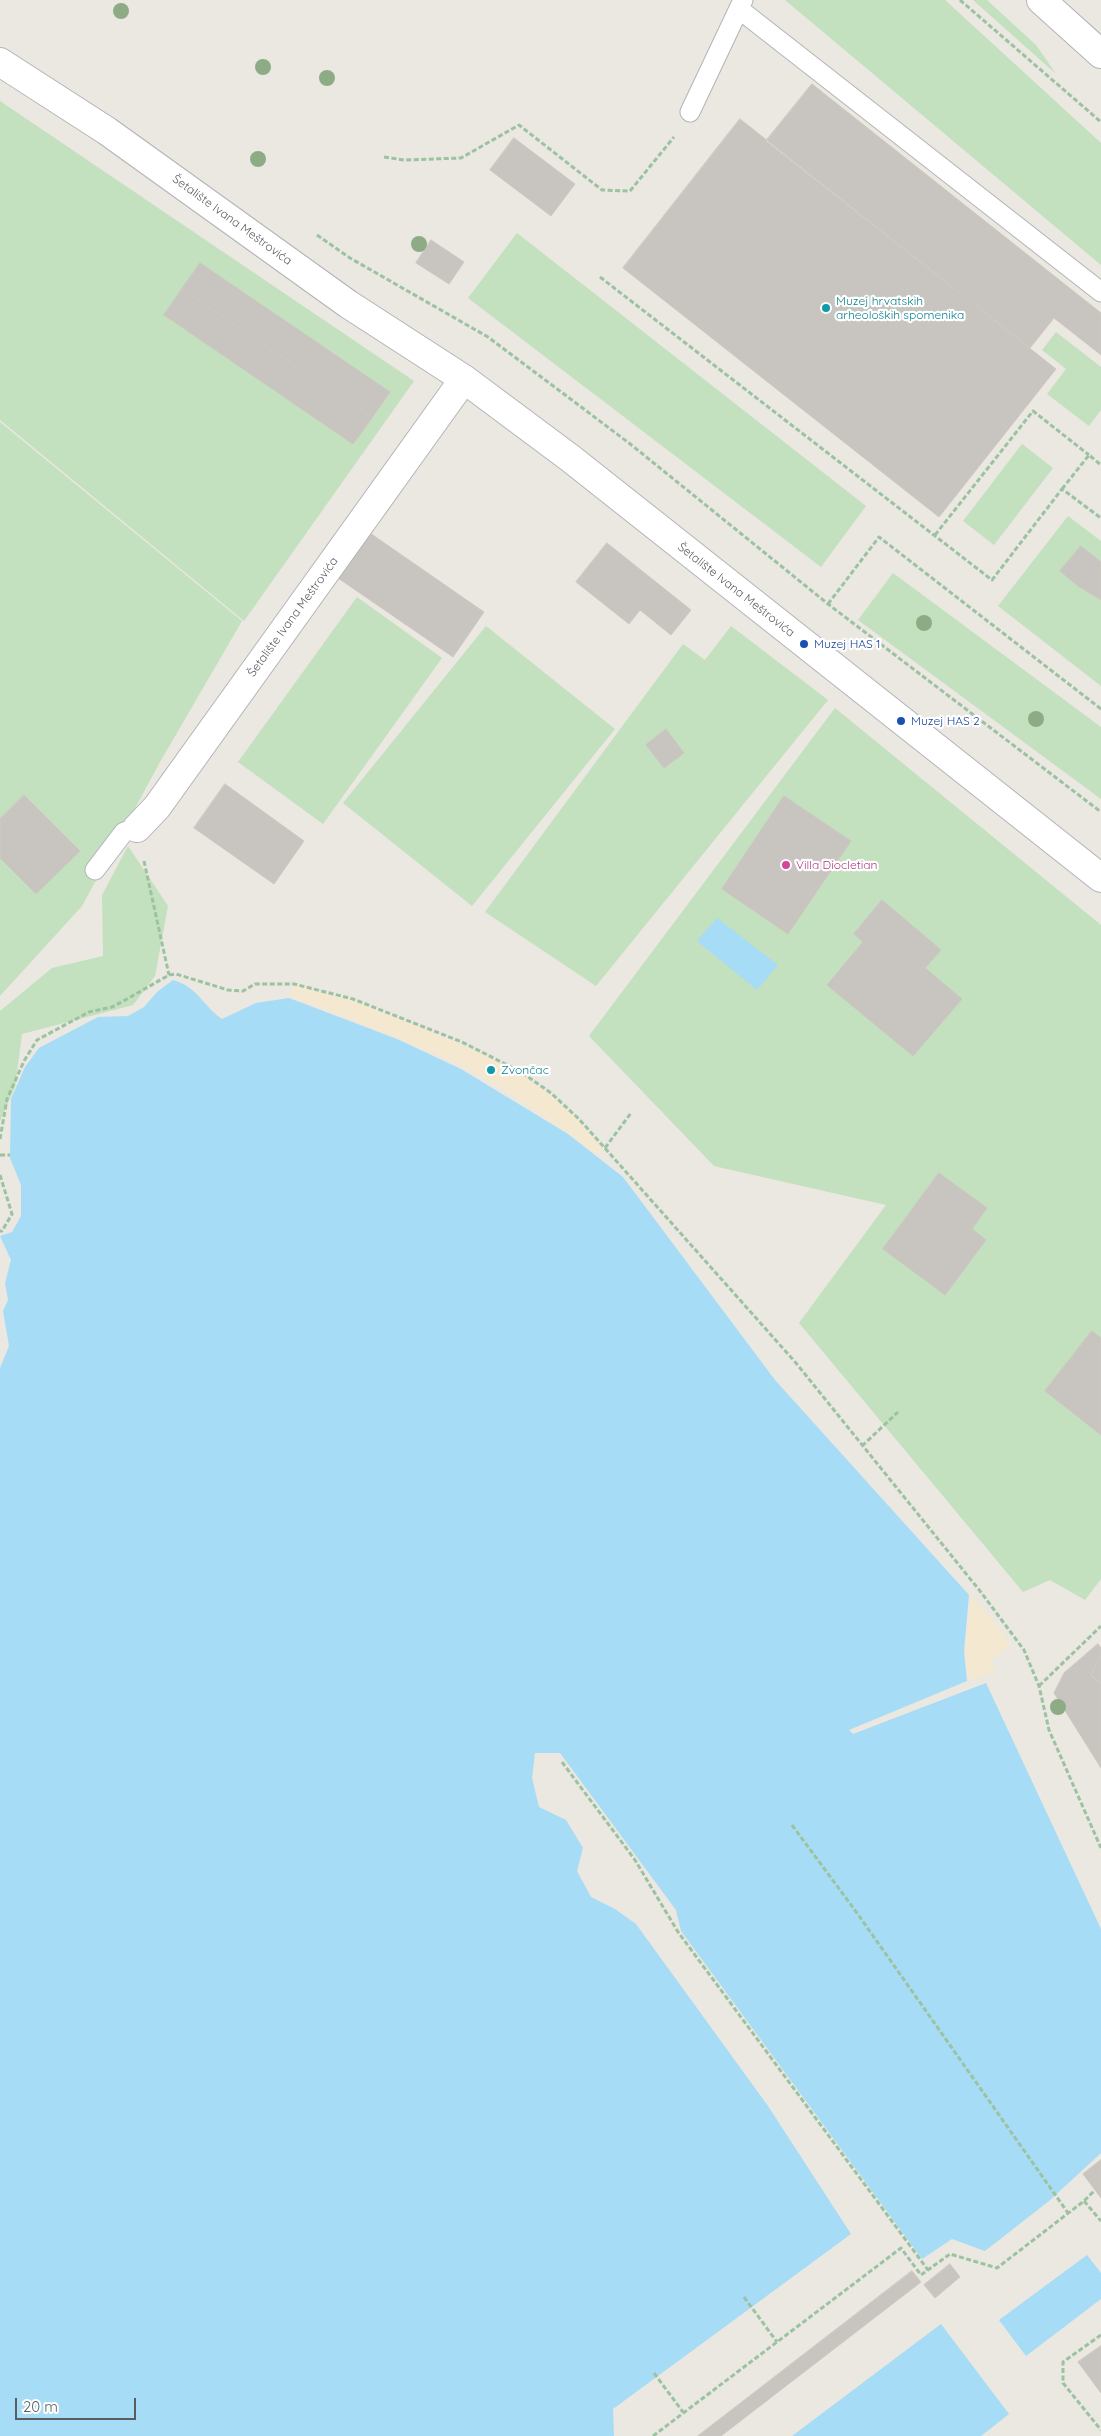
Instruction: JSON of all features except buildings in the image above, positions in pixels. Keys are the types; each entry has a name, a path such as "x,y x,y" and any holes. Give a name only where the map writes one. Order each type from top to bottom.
{"street":[{"path":"1041,0 1101,54"},
{"name":"Šetalište Ivana Meštrovića","path":"0,62 108,131 348,304 464,379 578,464 1101,878"},
{"name":"Šetalište Ivana Meštrovića","path":"138,828 163,798 464,379"}],"lane":[{"path":"690,112 741,4 1101,292"},
{"path":"95,870 124,832 138,828"}],"path":[{"path":"960,0 1101,122"},
{"path":"384,157 404,160 461,158 519,126 602,190 630,191 666,148 690,112"},
{"path":"600,277 992,580 1088,455"},
{"path":"935,535 1032,411 1101,465"},
{"path":"1062,488 1101,518"},
{"path":"828,604 879,537 1101,709"},
{"path":"138,828 169,975"},
{"path":"0,1139 7,1099 24,1061 37,1040 89,1012 112,1007 169,975 176,974 228,990 243,990 255,984 294,984 353,999 462,1042 521,1072 551,1093 605,1148 796,1363 980,1591 1024,1650 1039,1686 1049,1730 1100,1842 1101,1848"},
{"path":"605,1148 631,1113"},
{"path":"0,1155 10,1154"},
{"path":"0,1175 12,1214 2,1231 0,1231"},
{"path":"862,1446 898,1412"},
{"path":"1039,1686 1101,1626"},
{"path":"562,1762 635,1860 678,1932 928,2270"},
{"path":"792,1825 862,1920 1068,2213"},
{"path":"653,2436 901,2248 921,2275 950,2254 996,2268 1084,2201 1095,2190"},
{"path":"1084,2201 1101,2221"},
{"path":"744,2297 776,2342"},
{"path":"1101,2335 1063,2362 1063,2383 1101,2430"},
{"path":"654,2373 683,2412"}],"green space":[{"path":"785,0 945,0 1101,143 1101,265"},
{"path":"973,0 987,0 1036,45 1056,74"},
{"path":"0,101 414,381 244,621 0,420"},
{"path":"517,233 866,506 821,567 468,298"},
{"path":"1056,332 1101,367 1101,410 1089,426 1047,394 1066,369 1042,350"},
{"path":"0,422 242,621 160,762 82,906 0,996"},
{"path":"1022,444 1053,468 994,545 963,521"},
{"path":"1068,516 1101,541 1101,686 998,606"},
{"path":"893,573 1101,727 1101,799 858,620"},
{"path":"357,597 442,658 323,824 238,762"},
{"path":"486,626 615,729 472,906 343,803"},
{"path":"731,626 828,700 596,986 485,912 683,644 705,660"},
{"path":"835,708 1101,925 1101,1579 1085,1600 1050,1580 1023,1592 799,1323 886,1205 714,1166 589,1036"},
{"path":"128,846 168,906 155,976 133,1005 22,1034 15,1087 0,1121 0,1011 52,968 103,956 102,895"}],"sand":[{"name":"Zvončac","path":"293,985 358,1002 461,1044 519,1072 550,1094 578,1120 603,1150 596,1154 514,1096 462,1067 398,1038 290,996"},
{"path":"971,1594 1011,1644 991,1661 996,1672 968,1680 965,1652"}],"water":[{"path":"717,918 778,965 757,990 697,941"},
{"path":"173,980 189,987 222,1019 256,1003 289,998 397,1039 461,1069 568,1134 623,1177 775,1380 969,1595 964,1651 967,1681 849,1730 853,1734 986,1683 1101,1929 1101,2153 1049,2201 985,2251 952,2239 922,2259 681,1931 676,1910 560,1753 535,1753 532,1778 539,1807 566,1820 583,1848 577,1871 591,1897 615,1909 636,1924 768,2106 851,2234 613,2409 614,2436 0,2436 0,1368 9,1346 3,1311 8,1300 5,1283 11,1260 0,1236 12,1232 21,1216 21,1185 10,1158 11,1099 25,1067 39,1048 98,1017 128,1016 144,1007 157,992"},
{"path":"1087,2255 1101,2273 1101,2299 1026,2356 999,2320"},
{"path":"941,2324 1009,2414 981,2436 792,2436"}],"place":[{"name":"Muzej hrvatskih arheoloških spomenika","path":"826,308"},
{"name":"Muzej HAS 1","path":"804,644"},
{"name":"Muzej HAS 2","path":"901,721"},
{"name":"Villa Diocletian","path":"786,865"},
{"name":"Zvončac","path":"491,1070"}]}
